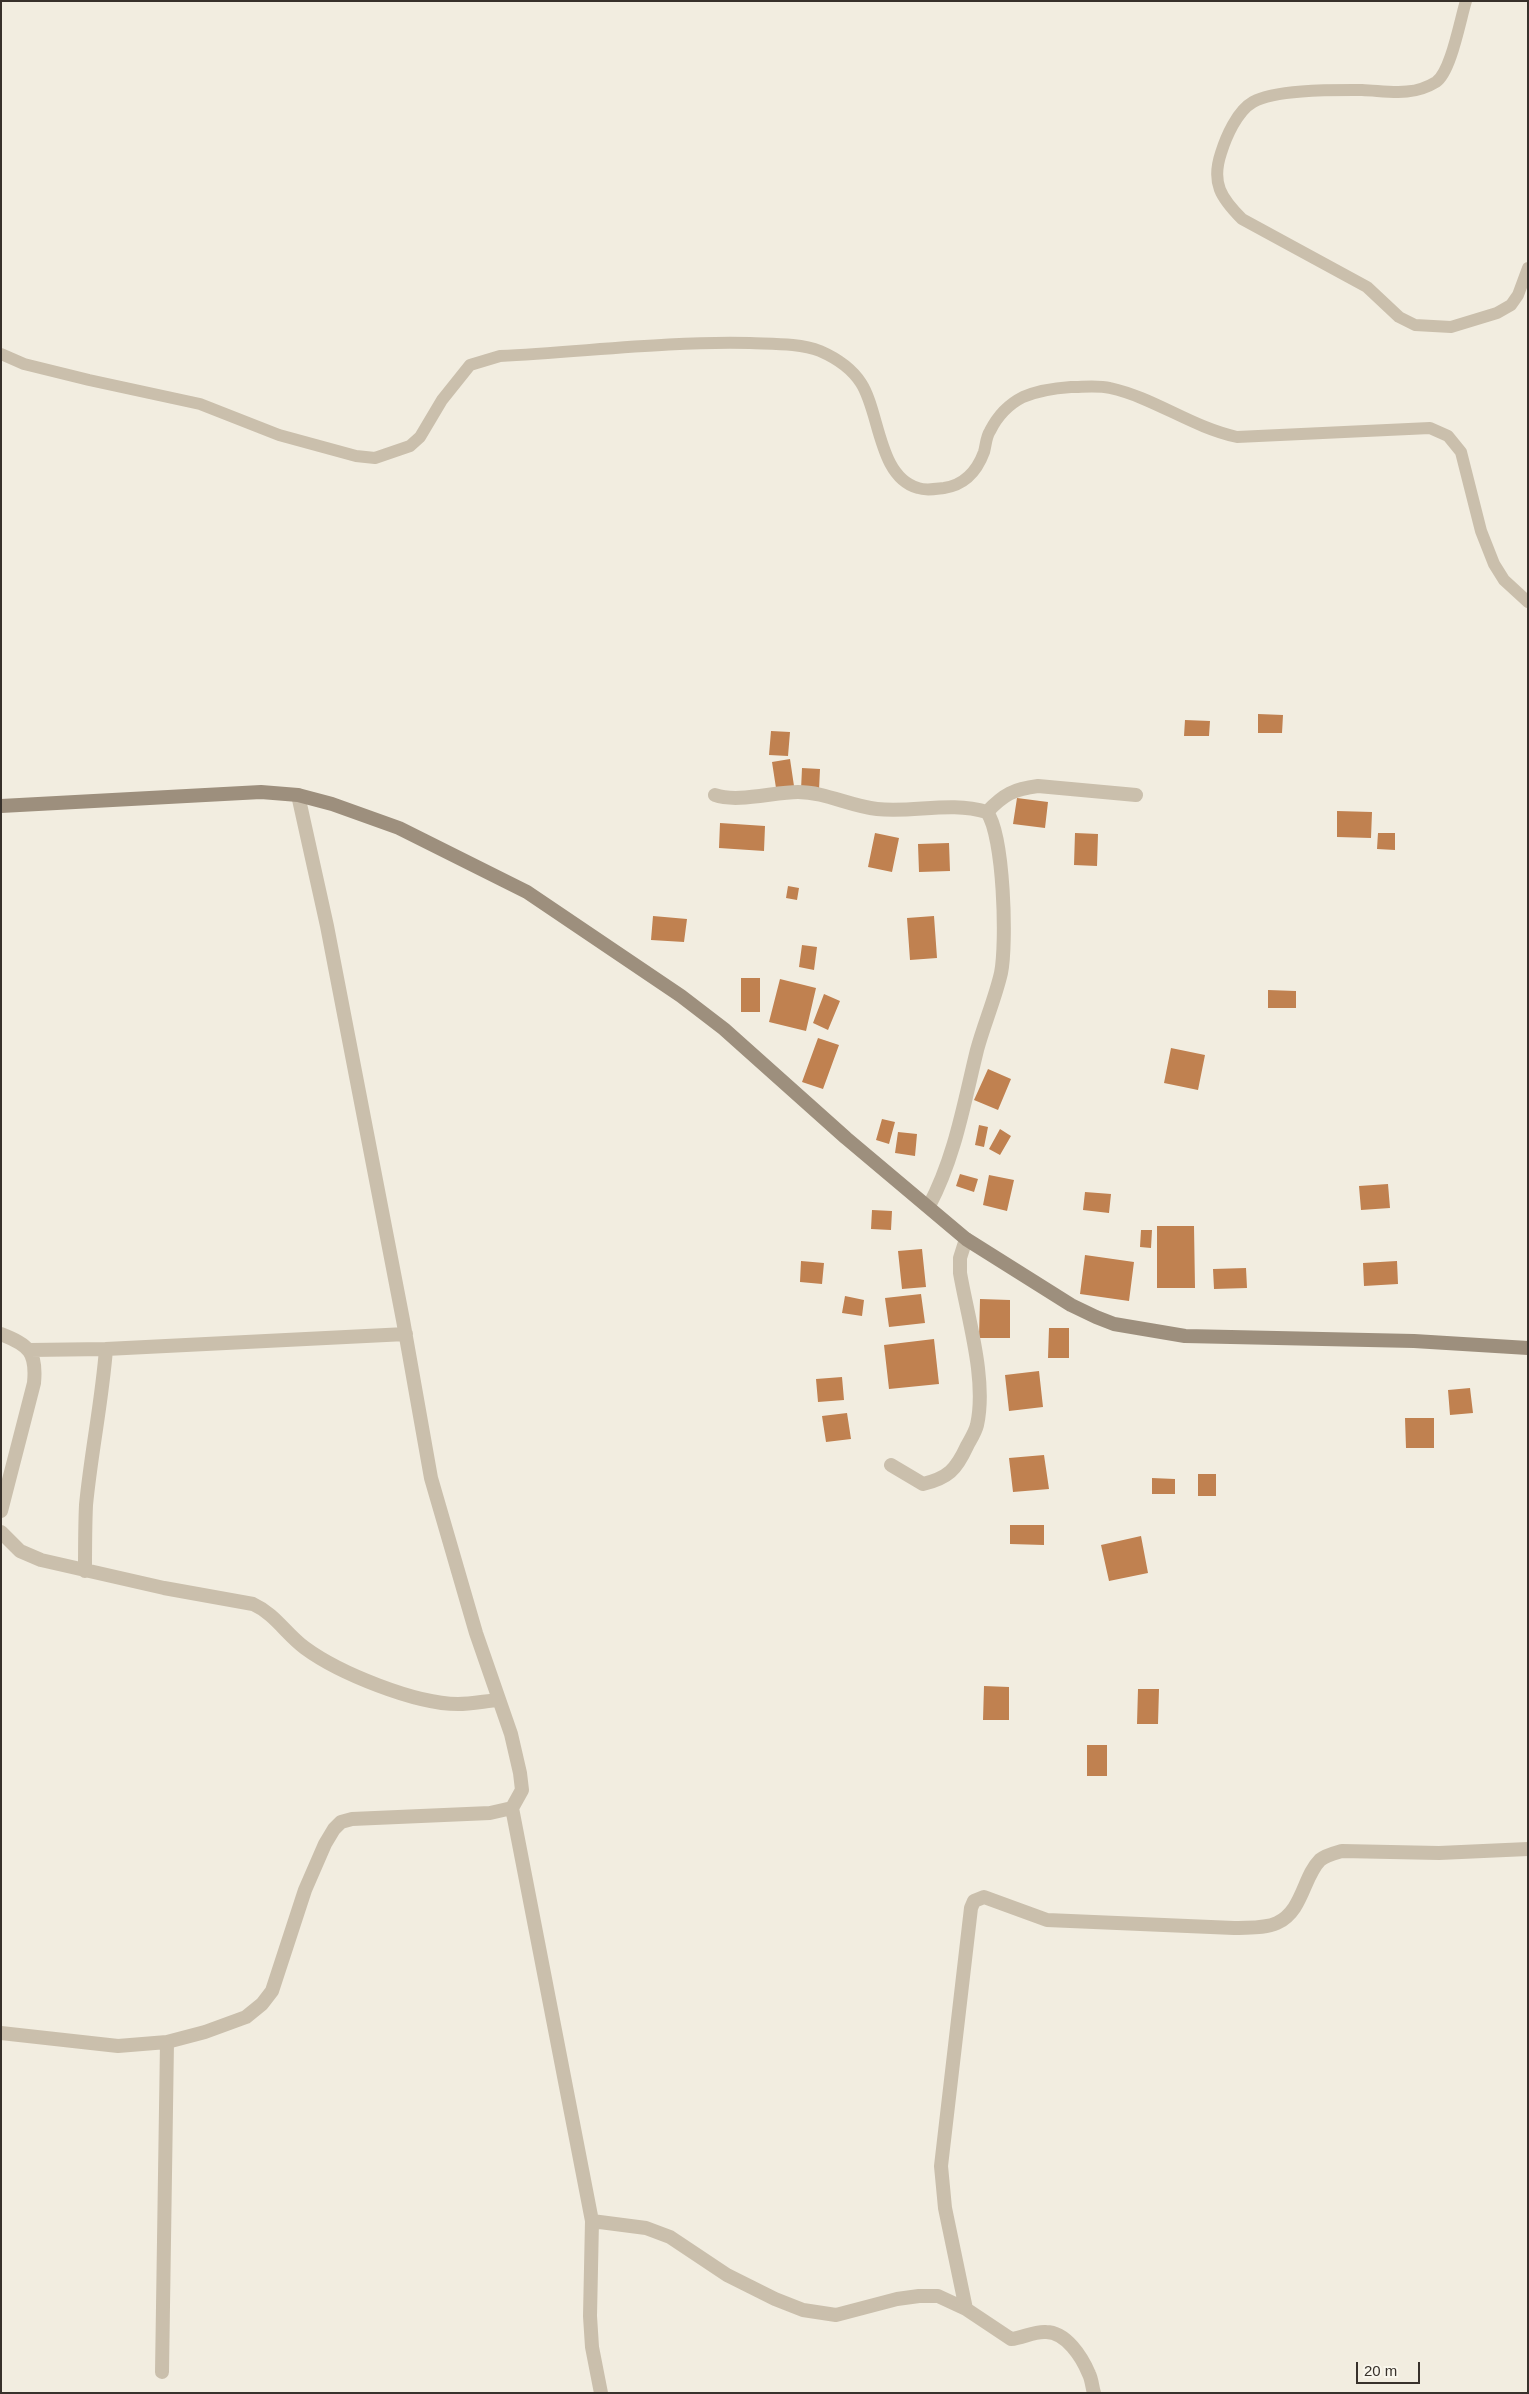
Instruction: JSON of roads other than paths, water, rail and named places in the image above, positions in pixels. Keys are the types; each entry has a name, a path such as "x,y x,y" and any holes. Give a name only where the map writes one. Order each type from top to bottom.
{"main road":[{"path":"1,806 260,792 298,795 332,804 399,828 527,892 681,996 724,1029 846,1138 966,1239 1071,1305 1114,1324 1185,1336 1414,1341 1528,1348"}],"street":[{"path":"987,812 1001,796 1024,788 1038,786 1136,795"},
{"path":"715,795 728,798 799,792 814,793 874,809 952,806 987,812"},
{"path":"298,795 327,926 406,1334 431,1478 476,1633 511,1734 520,1773 522,1790 512,1808 592,2221 590,2316 592,2347 601,2393"},
{"path":"928,1206 942,1181 962,1116 978,1048 1001,972 1004,918 1000,866 994,826 987,812"},
{"path":"891,1466 923,1484 940,1480 950,1474 962,1457 976,1427 980,1405 979,1377 960,1273 960,1258 966,1239"},
{"path":"1,1334 22,1342 30,1350 36,1368 34,1383 1,1511"},
{"path":"30,1350 406,1334"},
{"path":"85,1571 86,1506 96,1428 103,1392 106,1348"},
{"path":"1,1532 20,1551 41,1560 164,1588 253,1604 265,1610 305,1648 326,1661 378,1685 412,1697 457,1704 499,1700"},
{"path":"1,2033 118,2046 167,2042 246,2017 262,2004 272,1990 305,1890 324,1844 334,1829 342,1822 352,1819 490,1813 512,1808"},
{"path":"966,2309 942,2192 941,2166 961,1982 971,1908 974,1901 984,1897 1047,1920 1234,1928 1264,1926 1277,1923 1288,1916 1305,1891 1320,1860 1328,1855 1342,1851 1438,1853 1528,1849"},
{"path":"162,2372 167,2042"},
{"path":"592,2221 646,2228 670,2237 727,2275 775,2299 803,2310 836,2315 918,2296 938,2296 966,2309 1011,2339 1044,2331 1064,2339 1074,2348 1090,2374 1094,2393"}],"lane":[{"path":"1466,1 1449,64 1442,77 1419,90 1402,93 1361,90 1312,92 1280,94 1253,102 1244,110 1224,144 1216,168 1216,182 1228,205 1242,219 1367,287 1399,317 1415,325 1451,327 1497,314 1511,305 1518,296 1528,268"},
{"path":"1,354 24,364 200,404 279,435 356,456 375,458 400,451 415,442 462,374 470,365 480,361 500,356 663,346 730,343 785,345 819,350 843,364 853,373 868,395 887,456 894,470 906,483 917,488 931,490 953,487 966,480 983,453 988,433 1006,408 1024,397 1058,388 1108,387 1141,397 1213,432 1237,437 1430,428 1448,436 1461,452 1481,532 1494,564 1504,580 1528,602"}]}
